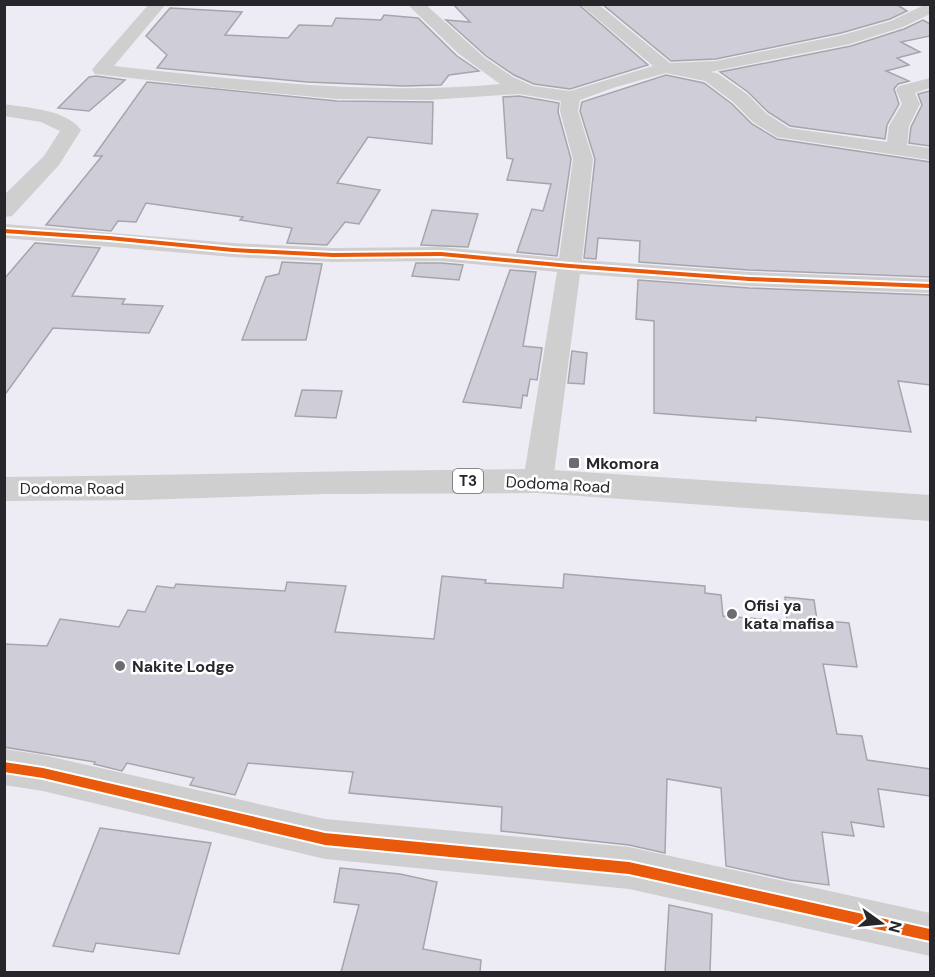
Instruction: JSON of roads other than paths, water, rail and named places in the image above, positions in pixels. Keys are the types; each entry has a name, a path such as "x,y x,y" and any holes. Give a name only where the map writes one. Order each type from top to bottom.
{"highway":[{"name":"Dodoma Road","path":"4,489 139,488 327,482 538,481 930,508"}],"street":[{"path":"158,4 100,70 318,93 434,95 521,88 571,97 610,82 666,68 716,66 844,40 897,24 930,8"},
{"path":"415,4 493,71 521,88"},
{"path":"588,4 666,68 711,77 740,98 760,118 784,133 930,154"},
{"path":"896,149 899,126 911,104 905,90 930,83"},
{"path":"538,481 578,223 583,159 569,111 571,97"},
{"path":"4,110 51,119 63,123 71,130 56,154 10,201 4,212"},
{"path":"4,231 232,250 333,255 441,254 748,279 930,286"},
{"path":"4,767 44,773 325,839 629,868 930,935"}],"place":[{"name":"Mkomora","path":"574,463"},
{"name":"Ofisi ya kata mafisa","path":"732,614"},
{"name":"Nakite Lodge","path":"120,666"}]}
